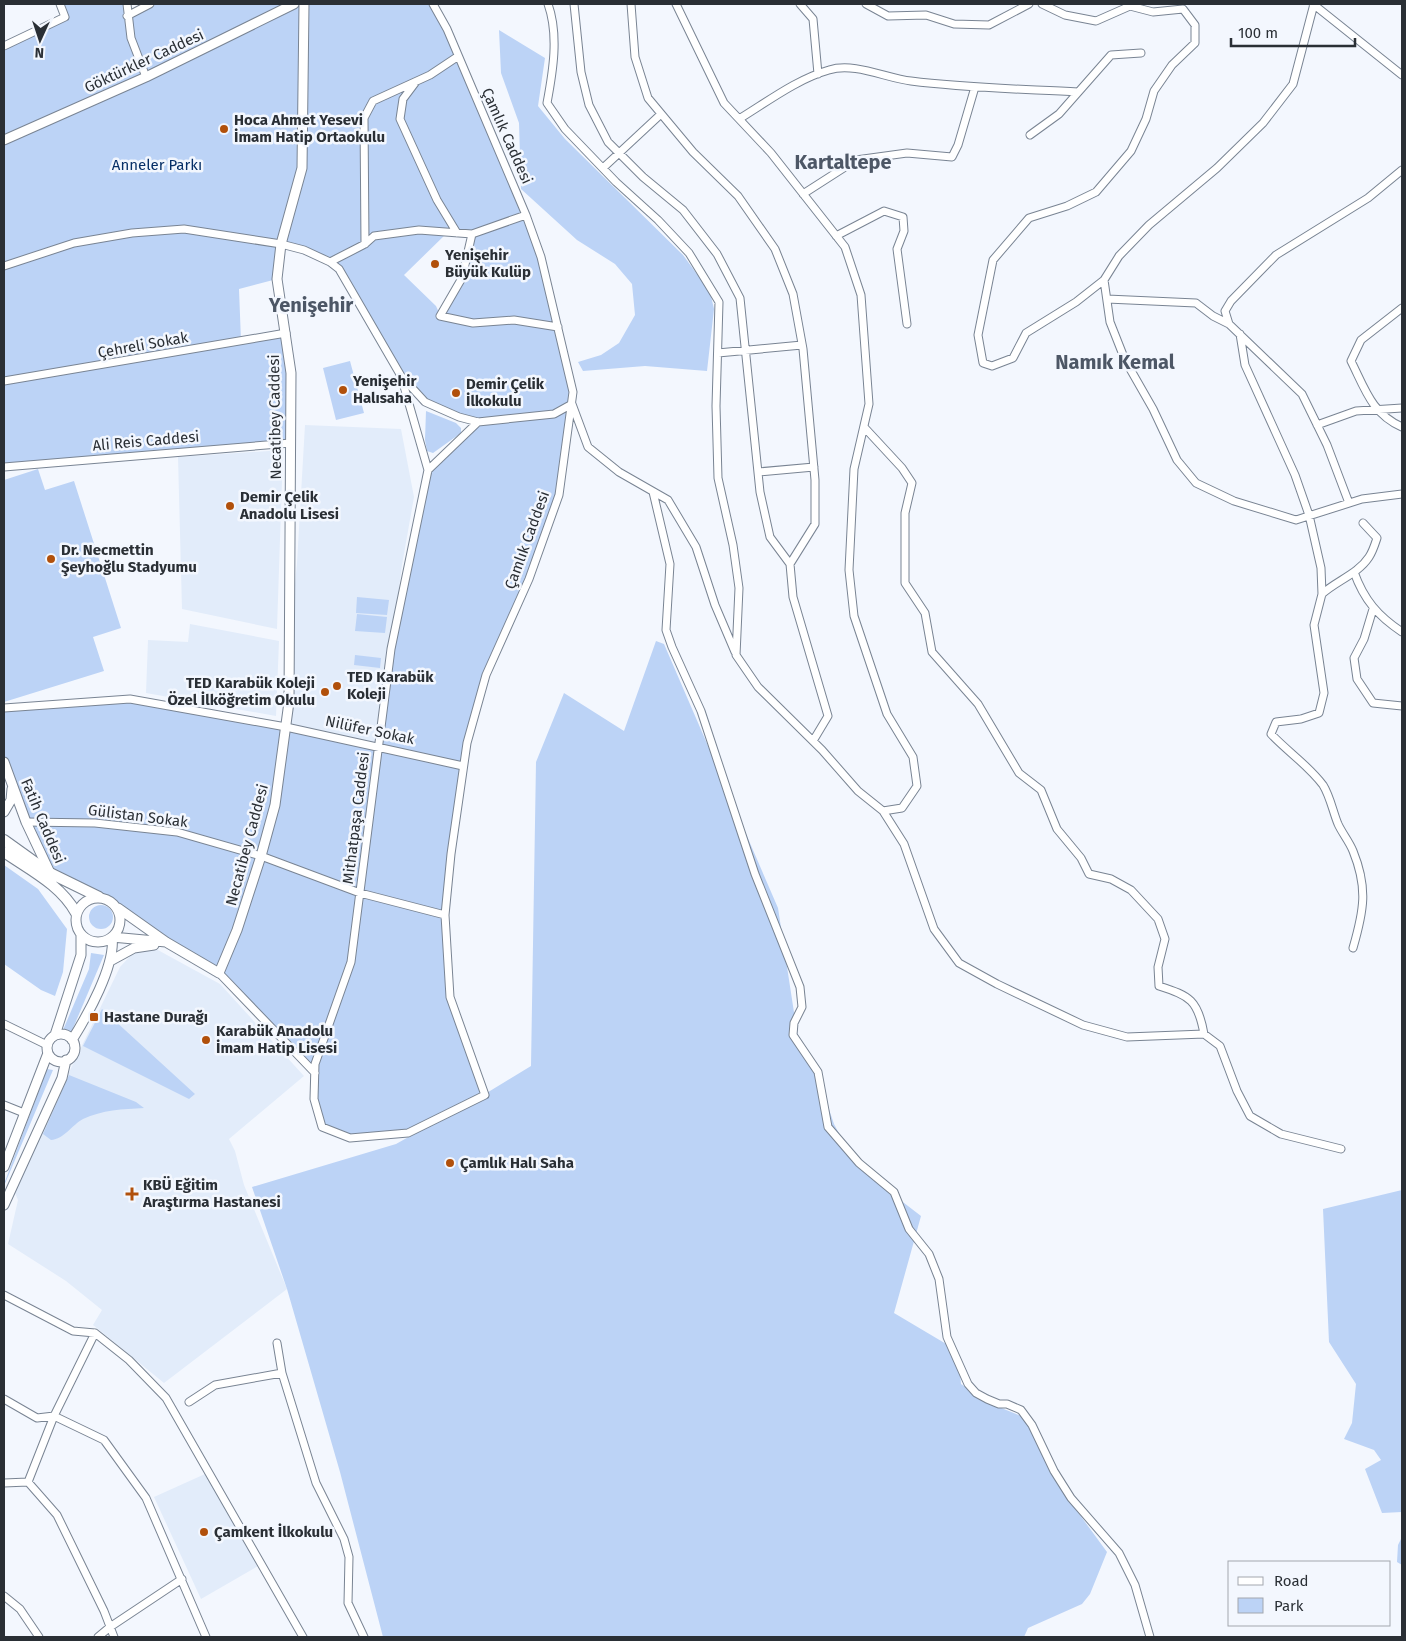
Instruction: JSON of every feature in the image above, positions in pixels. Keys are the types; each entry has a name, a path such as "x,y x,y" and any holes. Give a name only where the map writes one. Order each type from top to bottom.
{"main road":[{"path":"4,840 50,873 99,897"},
{"path":"4,852 60,890 69,900 76,913"}],"street":[{"path":"4,46 65,16 60,4"},
{"path":"127,4 131,38 146,77"},
{"path":"127,16 150,4"},
{"name":"Göktürkler Caddesi","path":"4,140 146,77 294,4"},
{"name":"Necatibey Caddesi","path":"219,973 240,922 275,805 289,702 291,373 277,279 281,244 302,168 304,4"},
{"name":"Çamlık Caddesi","path":"433,4 447,29 457,57 526,215 541,257 573,392 559,495 529,579 486,674 463,766 445,915 450,996 484,1095"},
{"path":"548,4 552,17 553,67 547,102 565,128 689,253 719,302 718,478 733,545 738,588 736,655"},
{"path":"574,4 581,72 590,106 608,142 643,177 683,210 718,254 740,298 760,492 770,537 790,564 793,597 828,716 813,741"},
{"path":"631,4 635,57 648,98 693,152 738,196 775,250 793,294 802,345 814,467 815,524 790,564"},
{"path":"676,4 724,103 771,153 845,247 862,295 869,404 854,478 849,570 854,616 887,714 913,757 917,786 902,808 883,811"},
{"path":"800,4 813,19 818,74"},
{"path":"866,4 888,16 926,15 954,24 989,25 1029,4"},
{"path":"1042,4 1064,14 1096,21 1130,6 1153,12 1183,9 1195,24 1195,43 1172,65 1154,90 1146,119 1131,151 1096,192 1067,206 1029,218 993,260 978,335 983,363 992,366 1013,358 1026,333 1076,302 1104,280 1119,256 1149,225 1217,168 1256,130 1293,84 1314,4 1402,75"},
{"path":"1030,135 1059,114 1111,55 1141,53"},
{"path":"457,57 414,84 403,99 400,119 437,200 457,233"},
{"path":"739,120 796,84 830,69 852,69 910,81 974,87 1078,92"},
{"path":"365,244 364,118 374,101 430,75"},
{"path":"803,194 856,160 907,153 952,157 958,145 974,87"},
{"path":"603,168 661,114"},
{"path":"1229,324 1225,311 1231,301 1276,255 1368,198 1402,170"},
{"path":"836,236 884,211 903,217 904,231 896,249 907,324"},
{"path":"330,262 365,244 374,236 419,230 472,234 526,215"},
{"name":"Mithatpaşa Caddesi","path":"4,266 74,243 132,232 184,229 281,244 304,250 330,262 339,269 401,376 428,470 391,649 351,962 315,1064 314,1098 322,1127 350,1138 408,1133 484,1095"},
{"path":"472,234 462,278 440,316 473,324 514,320 558,327"},
{"path":"1104,280 1110,322 1125,360 1153,409 1177,460 1196,483 1234,501 1296,520 1362,499 1402,494"},
{"path":"1107,299 1196,303 1213,316 1229,324 1302,394 1349,503"},
{"path":"1402,308 1361,340 1351,361 1376,410 1390,422 1402,427"},
{"name":"Çehreli Sokak","path":"4,381 286,334"},
{"path":"1240,334 1245,365 1296,474 1321,568 1322,594 1314,625 1324,693 1319,713 1301,719 1276,722 1271,734 1287,751 1304,763 1324,786 1338,826 1353,850 1363,887 1363,912 1354,948"},
{"path":"718,353 802,345"},
{"path":"401,376 425,402 459,417 478,422 554,414 572,404 588,447 619,472 668,500 696,547 715,604 736,655 758,687 813,741 858,791 883,811 904,844 934,929 959,962 1006,988 1083,1025 1127,1037 1204,1034 1220,1046 1237,1091 1250,1116 1281,1134 1342,1150"},
{"path":"1317,425 1356,411 1402,408"},
{"path":"428,470 478,422"},
{"path":"864,427 902,468 912,483 905,513 905,583 925,613 932,652 978,704 1019,773 1040,790 1057,829 1081,858 1089,874 1111,879 1131,890 1158,919 1165,939 1158,967 1159,986 1186,995 1201,1012 1204,1034"},
{"name":"Ali Reis Caddesi","path":"4,467 290,443"},
{"path":"758,472 814,467"},
{"path":"653,492 670,564 666,630 701,711 755,874 800,987 802,1007 794,1023 793,1035 818,1072 828,1127 859,1163 894,1192 908,1229 929,1254 939,1279 947,1337 968,1384 976,1393 987,1399 1021,1410 1032,1425 1054,1471 1071,1498 1119,1553 1135,1585 1150,1637"},
{"path":"1322,594 1335,582 1354,572 1369,558 1377,538 1363,523"},
{"path":"1354,572 1360,589 1373,609 1383,620 1402,632"},
{"path":"1373,609 1364,639 1354,658 1357,679 1373,704 1402,706"},
{"name":"Nilüfer Sokak","path":"4,708 130,699 286,727 463,766"},
{"name":"Fatih Caddesi","path":"4,762 26,822 60,890"},
{"path":"4,812 11,800 13,787"},
{"name":"Gülistan Sokak","path":"26,822 94,823 177,832 261,856 360,893 445,915"},
{"path":"118,908 121,922 119,929 112,937 101,942 94,942 81,934 77,928 76,913 85,901 99,897 106,898 166,942 219,973 315,1073"},
{"path":"4,1167 47,1049 55,1035 81,955 81,934"},
{"path":"112,937 166,942"},
{"path":"72,1040 84,1022 112,960 112,937"},
{"path":"112,960 134,948 166,942"},
{"path":"4,1024 47,1049 53,1060 66,1060"},
{"path":"4,1205 62,1078 66,1060 74,1052 72,1040 66,1035 55,1035"},
{"path":"4,1105 24,1113"},
{"path":"4,1295 74,1330 95,1333 129,1360 166,1398 303,1637"},
{"path":"28,1482 54,1416 95,1333"},
{"path":"277,1343 282,1373 316,1484 344,1539 348,1557 348,1603 364,1637"},
{"path":"189,1402 215,1385 282,1373"},
{"path":"4,1399 36,1418 54,1416 104,1440 146,1498 206,1637"},
{"path":"4,1483 28,1482"},
{"path":"28,1482 57,1514 114,1637"},
{"path":"98,1637 182,1579"},
{"path":"4,1596 20,1609 39,1637"}],"shaded area":[{"path":"305,425 401,429 414,497 402,565 379,747 286,727 289,646 297,563"},
{"name":"Demir Çelik Anadolu Lisesi","path":"283,450 277,629 182,609 178,457"},
{"path":"190,624 279,641 276,716 146,693 148,640 188,642"},
{"name":"KBÜ Eğitim Araştırma Hastanesi","path":"141,949 156,949 220,984 304,1076 229,1139 235,1151 244,1185 287,1289 164,1383 93,1325 102,1310 66,1281 8,1244 18,1200 13,1188 120,967 133,953"},
{"name":"Çamkent İlkokulu","path":"205,1474 258,1566 201,1599 154,1497"}],"green space":[{"name":"Anneler Parkı","path":"60,4 127,4 127,16 150,4 433,4 541,257 573,392 559,495 529,579 486,675 467,743 445,915 450,997 485,1094 531,1066 536,762 564,693 624,731 656,641 664,644 778,908 799,1045 820,1083 834,1124 856,1166 921,1216 894,1313 958,1351 961,1384 989,1403 1026,1418 1058,1485 1107,1552 1090,1594 1082,1604 1028,1628 1024,1637 383,1637 340,1472 287,1289 252,1187 396,1144 466,1105 408,1133 350,1138 322,1127 314,1099 315,1073 219,973 106,898 50,873 4,762 4,708 130,699 378,747 391,649 428,470 478,422 425,402 401,376 366,315 330,262 281,244 277,279 239,289 241,341 286,333 291,443 4,467 4,46 65,17","holes":["448,232 472,235 462,278 440,315 436,306 404,275"]},
{"path":"499,30 545,58 538,106 565,139 683,255 710,292 714,309 707,371 645,366 583,371 578,362 601,355 619,343 635,315 632,284 615,264 577,240 521,189 519,123 501,73"},
{"name":"Yenişehir Halısaha","path":"350,361 364,413 336,420 323,368"},
{"path":"426,411 456,423 461,428 461,433 433,453 427,451 425,440"},
{"name":"Dr. Necmettin Şeyhoğlu Stadyumu","path":"38,469 45,490 74,481 121,628 93,637 104,671 4,702 4,480"},
{"path":"357,597 389,600 387,615 356,613"},
{"path":"357,614 387,617 385,633 355,631"},
{"path":"355,655 381,658 380,668 354,665"},
{"path":"4,865 38,889 67,929 63,972 55,996 41,990 4,964"},
{"path":"101,905 110,908 113,917 110,926 101,929 92,926 89,917 92,908"},
{"path":"91,953 104,955 71,1033 63,1030 89,969"},
{"path":"102,1009 195,1094 189,1099 83,1046"},
{"path":"47,1069 53,1070 4,1186 4,1184"},
{"path":"69,1075 136,1102 144,1108 113,1110 90,1116 83,1119 60,1137 51,1140 43,1134"},
{"path":"1402,1190 1402,1512 1382,1513 1365,1469 1381,1460 1374,1450 1344,1439 1352,1423 1356,1384 1329,1342 1323,1209"},
{"path":"1402,1537 1402,1565 1397,1562 1398,1545"}],"place":[{"name":"Hoca Ahmet Yesevi İmam Hatip Ortaokulu","path":"224,129"},
{"name":"Yenişehir Büyük Kulüp","path":"435,264"},
{"name":"Yenişehir Halısaha","path":"343,390"},
{"name":"Demir Çelik İlkokulu","path":"456,393"},
{"name":"Demir Çelik Anadolu Lisesi","path":"230,506"},
{"name":"Dr. Necmettin Şeyhoğlu Stadyumu","path":"51,559"},
{"name":"TED Karabük Koleji","path":"337,686"},
{"name":"TED Karabük Koleji Özel İlköğretim Okulu","path":"325,692"},
{"name":"Hastane Durağı","path":"94,1017"},
{"name":"Karabük Anadolu İmam Hatip Lisesi","path":"206,1040"},
{"name":"Çamlık Halı Saha","path":"450,1163"},
{"name":"KBÜ Eğitim Araştırma Hastanesi","path":"132,1194"},
{"name":"Çamkent İlkokulu","path":"204,1532"}],"district":[{"name":"Kartaltepe","path":"843,162"},
{"name":"Yenişehir","path":"311,305"},
{"name":"Namık Kemal","path":"1115,362"}]}
